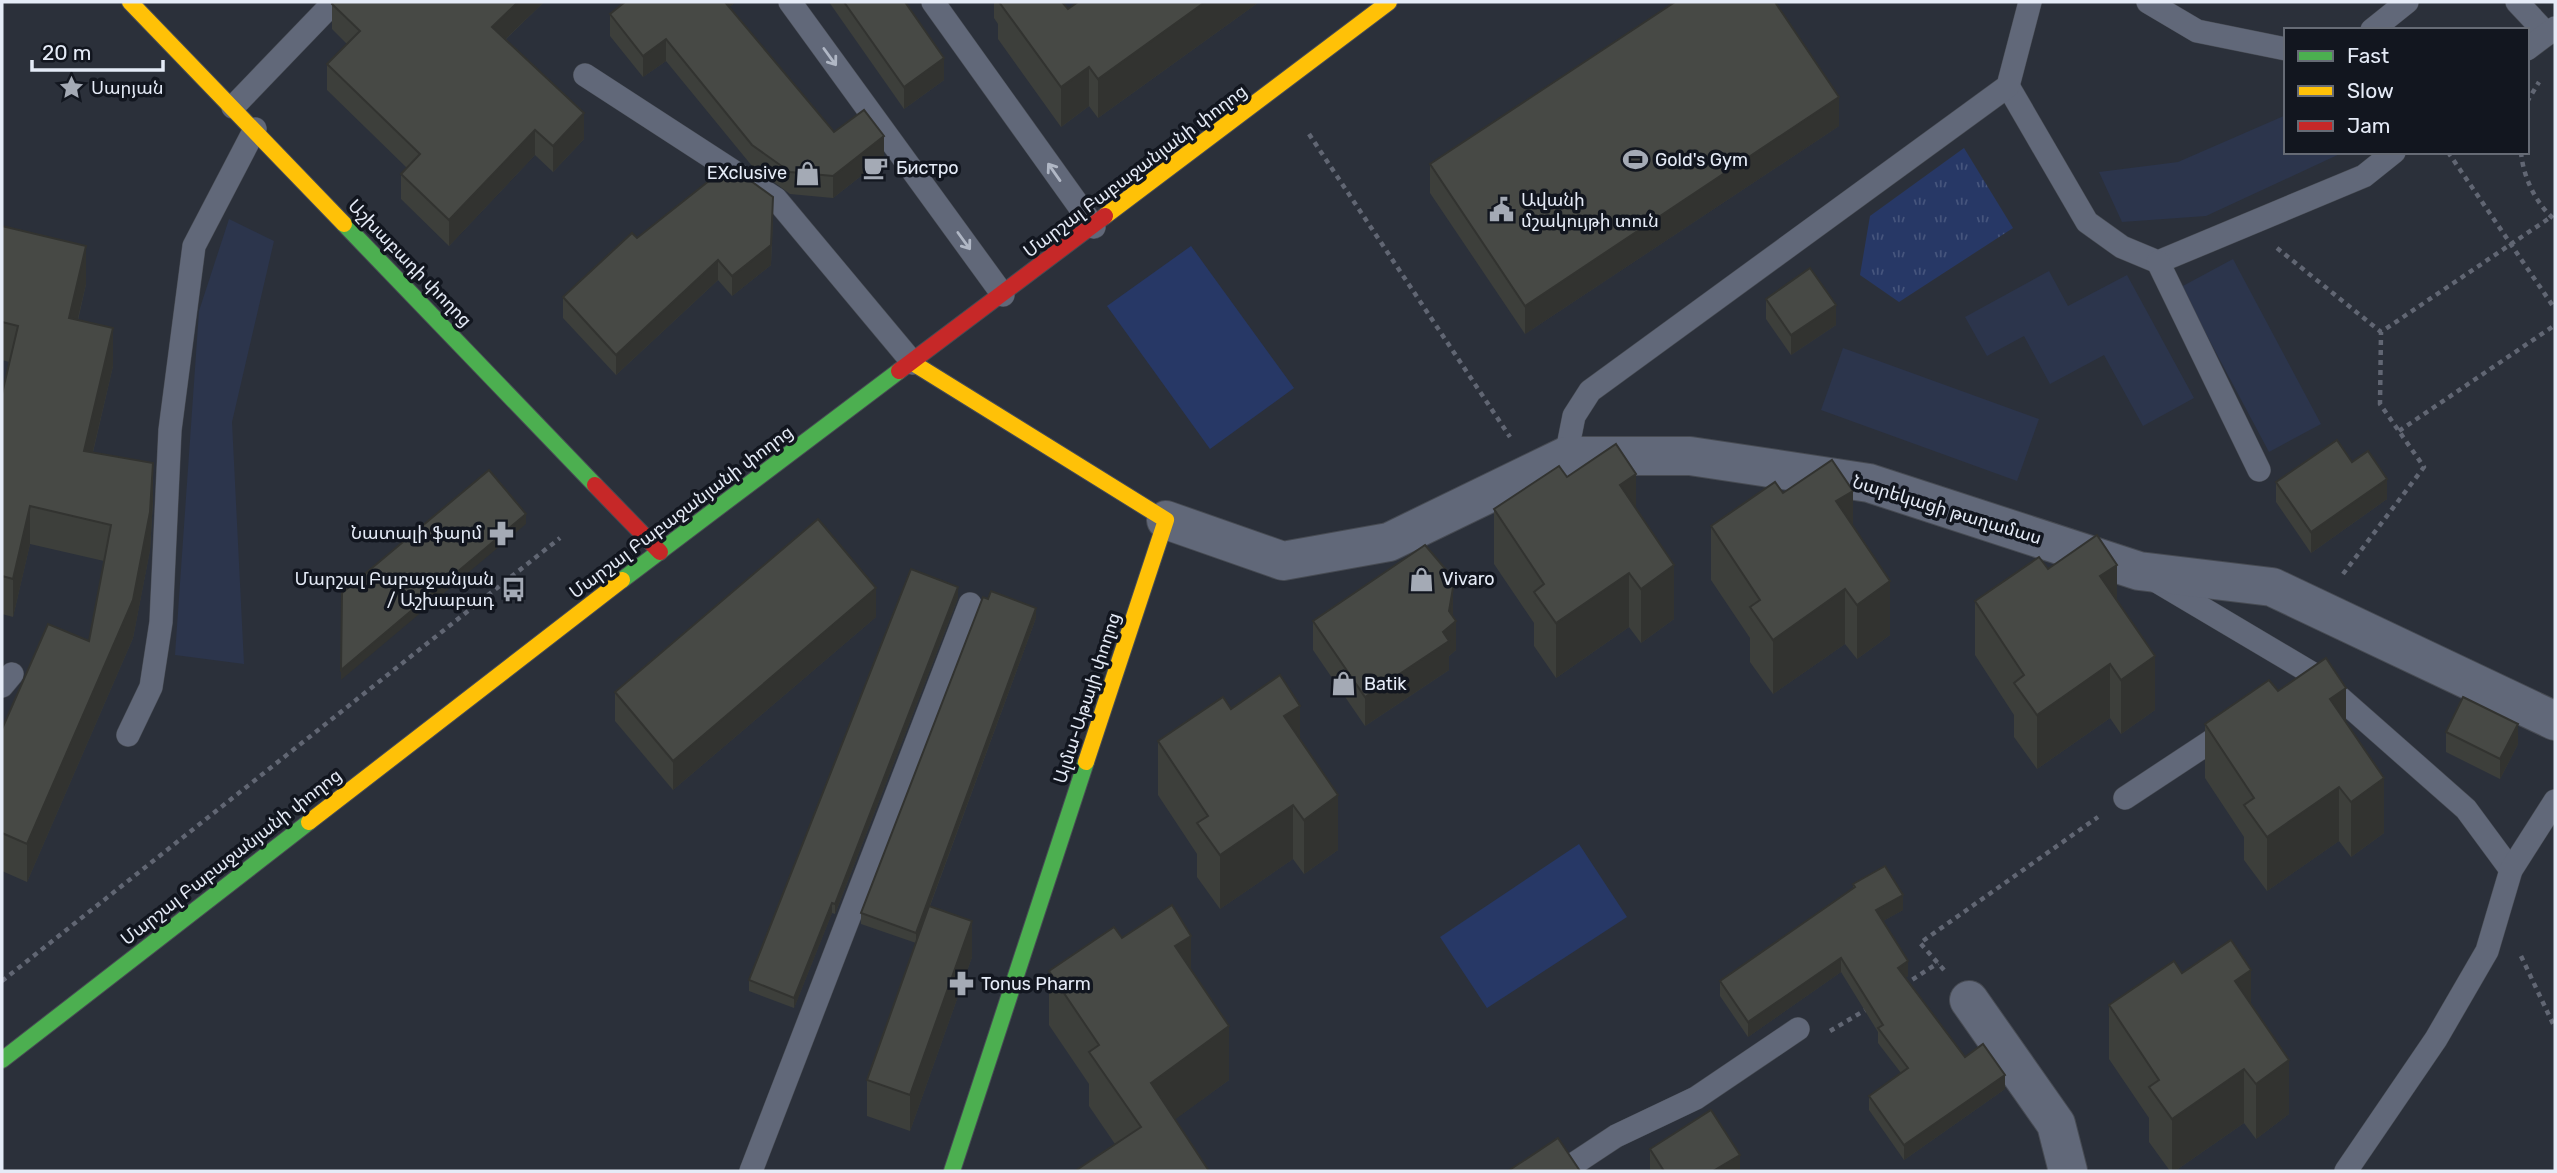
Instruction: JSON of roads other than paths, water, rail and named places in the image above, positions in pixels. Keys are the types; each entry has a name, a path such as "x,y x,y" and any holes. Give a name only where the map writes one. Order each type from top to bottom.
{"street":[{"name":"Աշխաբադի փողոց","path":"130,2 660,552"},
{"name":"Մարշալ Բաբաջանյանի փողոց","path":"2,1060 660,552 1389,2"},
{"path":"913,363 1166,520"},
{"name":"Նարեկացի թաղամաս","path":"1166,520 1283,561 1390,542 1549,463 1690,456 1869,483 2139,571 2272,587 2555,721"},
{"name":"Ալմա-Աթայի փողոց","path":"952,1171 1166,520"},
{"path":"1969,1000 2056,1124 2068,1171"}],"lane":[{"path":"233,107 334,2"},
{"path":"790,2 1003,295"},
{"path":"933,2 1094,227"},
{"path":"1549,463 1590,391 2008,86 2030,2"},
{"path":"2148,2 2197,31 2284,49"},
{"path":"2374,28 2407,2"},
{"path":"2517,2 2551,31 2529,48"},
{"path":"585,75 776,199 913,363"},
{"path":"2008,86 2087,222 2122,247 2158,262 2259,470"},
{"path":"128,734 151,687 161,622 170,430 194,246 255,129"},
{"path":"2158,262 2364,176 2392,154"},
{"path":"2139,571 2313,674 2466,809 2511,870"},
{"path":"751,1171 970,604"},
{"path":"2291,689 2313,674"},
{"path":"2125,798 2246,718"},
{"path":"2346,1171 2436,1039 2487,951 2511,870 2555,801"},
{"path":"1563,1171 1616,1136 1696,1098 1798,1029"}],"place":[{"name":"Սարյան","path":"71,88"},
{"name":"Gold's Gym","path":"1635,160"},
{"name":"Бистро","path":"876,168"},
{"name":"EXclusive","path":"807,173"},
{"name":"Ավանի մշակույթի տուն","path":"1501,210"},
{"name":"Նատալի ֆարմ","path":"502,533"},
{"name":"Vivaro","path":"1422,579"},
{"name":"Մարշալ Բաբաջանյան / Աշխաբադ","path":"514,589"},
{"name":"Batik","path":"1344,684"},
{"name":"Tonus Pharm","path":"961,984"}]}
